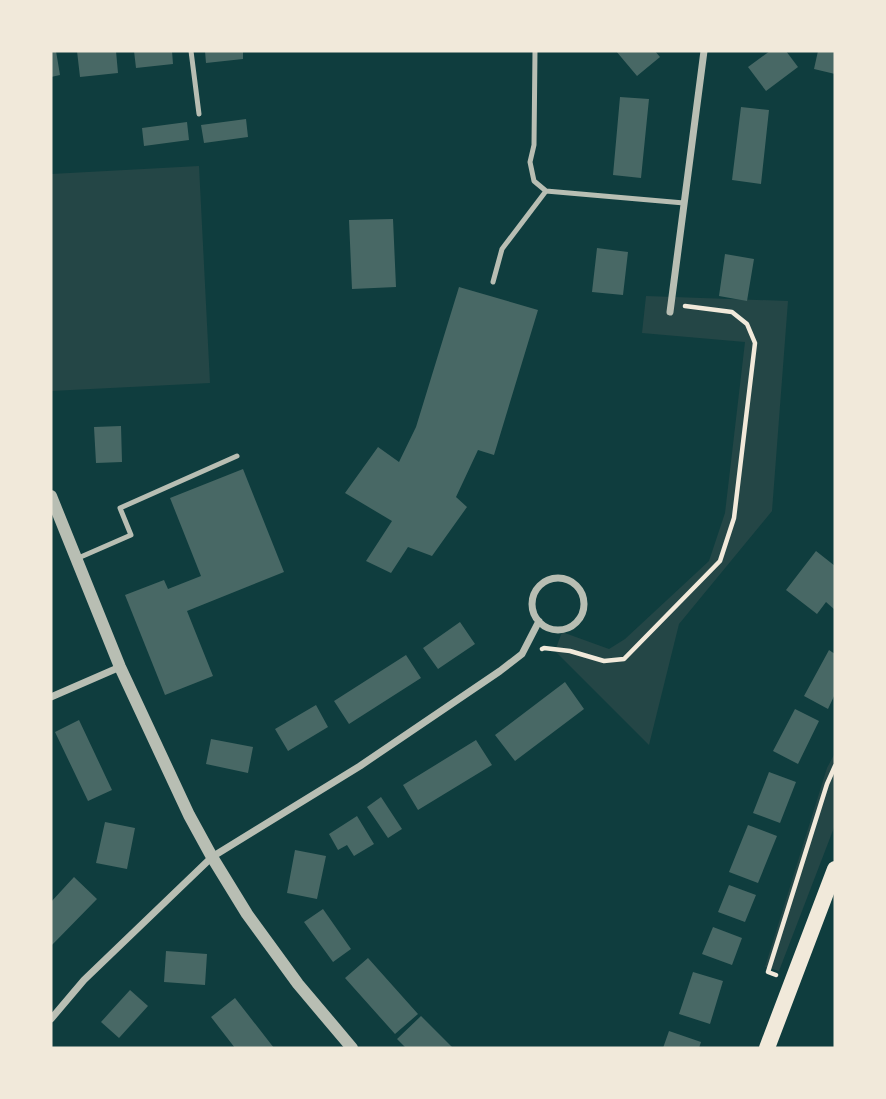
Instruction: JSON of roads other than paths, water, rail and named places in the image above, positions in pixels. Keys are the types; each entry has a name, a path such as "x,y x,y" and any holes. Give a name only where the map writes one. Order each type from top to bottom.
{"main road":[{"path":"767,1048 835,869"}],"street":[{"path":"670,308 705,51"},
{"path":"51,496 120,667 189,815 247,914 298,984 352,1048"},
{"path":"561,578 576,585 584,599 584,608 577,623 554,630 539,621 535,615 533,600 540,586 546,581 561,578"},
{"path":"51,1019 83,980 212,857 360,766 500,671 522,654 539,621"},
{"path":"51,696 120,667"}],"lane":[{"path":"191,51 199,114"},
{"path":"535,51 534,145 530,162 534,181 546,191 684,203"},
{"path":"493,282 502,249 546,191"},
{"path":"76,559 131,535 120,508 237,456"}]}
